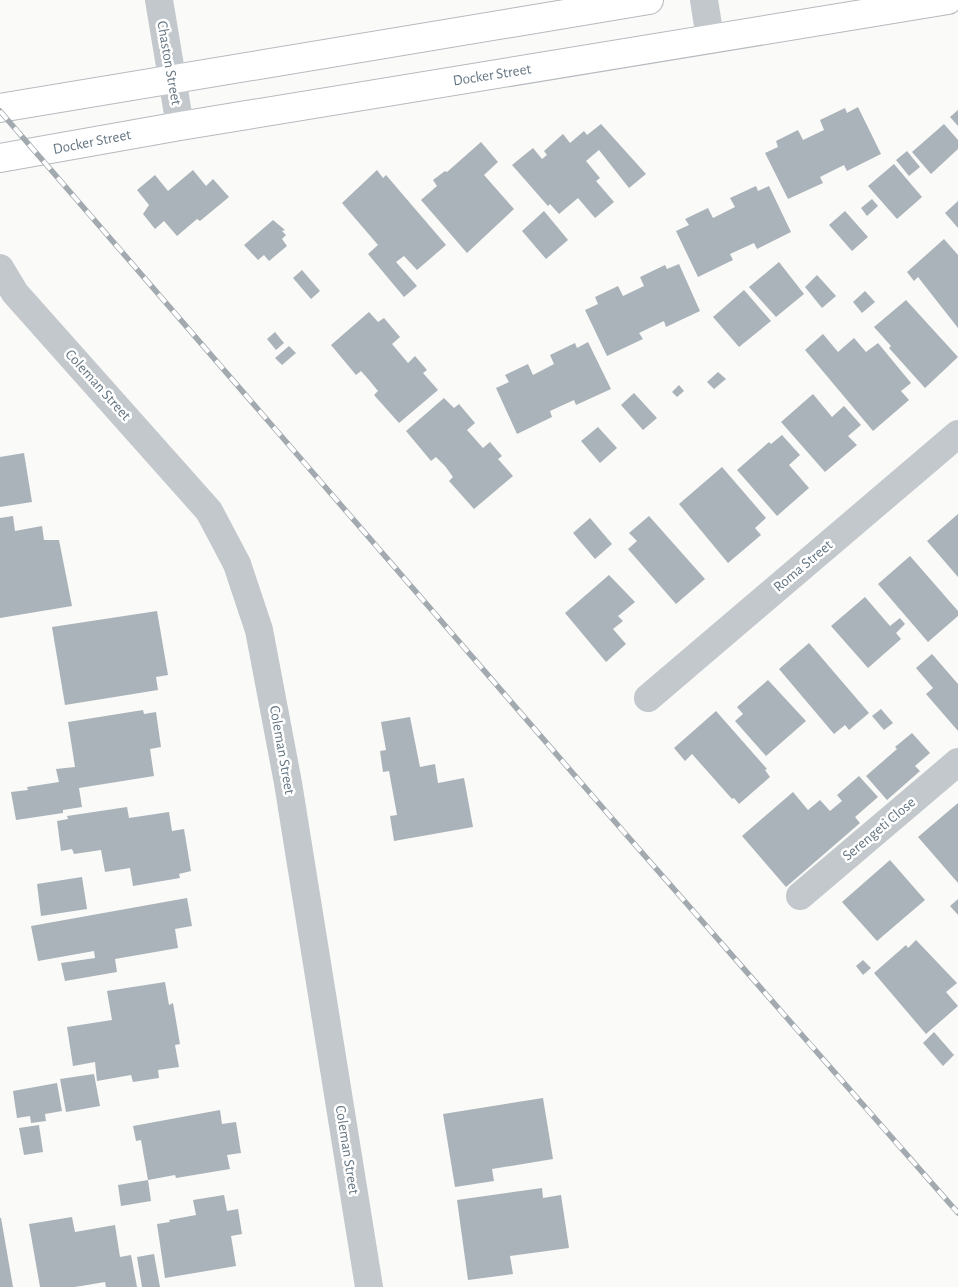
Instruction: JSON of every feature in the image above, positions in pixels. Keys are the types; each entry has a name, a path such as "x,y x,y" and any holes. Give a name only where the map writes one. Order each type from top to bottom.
{"main road":[{"path":"0,108 649,0"},
{"name":"Docker Street","path":"0,158 180,126 948,0"}],"street":[{"name":"Chaston Street","path":"159,0 180,126"},
{"path":"704,0 710,38"},
{"name":"Coleman Street","path":"0,268 8,288 204,505 237,564 260,630 288,783 369,1287"},
{"name":"Roma Street","path":"648,698 958,434"},
{"name":"Serengeti Close","path":"800,896 958,762"}],"building":[{"path":"858,107 881,154 847,171 844,165 820,177 823,183 788,199 765,153 778,147 776,141 798,130 803,140 824,130 820,120 845,108 847,113"},
{"path":"958,110 958,126 950,117"},
{"path":"601,124 646,174 629,188 599,150 586,161 600,178 596,181 614,202 595,218 578,198 559,214 550,204 548,206 512,165 533,148 542,159 547,155 544,151 563,134 570,143 584,131 587,135"},
{"path":"944,124 958,140 958,149 931,174 912,152"},
{"path":"481,142 498,162 484,175 514,209 467,253 421,200 437,186 433,180 445,171 447,172"},
{"path":"907,151 920,167 909,176 896,160"},
{"path":"894,164 922,197 897,219 868,186"},
{"path":"193,170 206,186 213,179 229,197 200,221 197,219 177,236 164,221 155,229 143,214 149,205 137,190 155,175 168,191"},
{"path":"377,170 383,178 386,175 446,245 417,270 404,256 396,262 417,286 404,297 368,254 378,245 342,203"},
{"path":"756,186 758,191 769,186 791,232 757,249 754,243 730,254 733,260 698,277 676,231 689,225 685,219 708,208 713,218 735,207 730,198"},
{"path":"872,199 878,206 867,216 861,208"},
{"path":"958,201 958,228 945,213"},
{"path":"544,211 568,240 546,259 522,231"},
{"path":"845,211 868,237 852,251 829,225"},
{"path":"273,220 285,230 282,231 286,235 282,239 287,246 269,261 264,255 258,260 244,245"},
{"path":"944,239 958,255 958,328 918,277 914,281 907,272"},
{"path":"779,262 804,294 776,317 749,287"},
{"path":"679,264 700,311 666,327 664,321 639,333 643,339 607,356 585,310 598,304 595,297 618,286 623,296 644,286 640,277 665,265 667,269"},
{"path":"302,270 320,291 311,299 293,278"},
{"path":"817,275 836,296 822,308 805,287"},
{"path":"744,290 771,321 739,347 713,317"},
{"path":"865,291 875,302 862,313 853,302"},
{"path":"906,300 958,357 925,388 889,348 891,346 874,327"},
{"path":"369,312 378,322 384,318 400,337 392,344 408,363 415,356 427,370 423,373 438,390 399,423 374,395 378,391 369,380 361,371 356,375 331,345"},
{"path":"275,332 284,343 276,350 267,339"},
{"path":"823,334 838,352 854,338 866,352 878,343 911,383 901,391 909,400 873,431 805,350"},
{"path":"588,342 611,389 576,405 574,400 550,411 552,417 517,434 496,388 509,382 505,375 528,364 533,375 554,364 550,355 575,343 577,348"},
{"path":"289,346 296,353 282,365 275,358"},
{"path":"718,372 726,379 714,389 707,382"},
{"path":"679,385 684,391 677,397 672,392"},
{"path":"634,393 657,418 643,430 621,405"},
{"path":"813,394 832,417 844,406 861,425 848,436 857,445 825,472 781,422"},
{"path":"444,398 454,408 459,404 475,423 467,430 483,448 490,442 502,456 498,459 513,476 474,509 449,481 453,477 445,466 436,457 431,461 406,431"},
{"path":"598,427 617,448 600,463 581,441"},
{"path":"782,435 800,455 789,465 809,488 777,516 737,470 769,442 771,444"},
{"path":"24,453 32,502 0,507 0,457"},
{"path":"722,467 766,518 755,528 761,535 728,563 679,504"},
{"path":"958,514 958,577 927,541"},
{"path":"13,516 15,531 42,526 44,540 59,540 72,606 0,618 0,518"},
{"path":"649,516 705,579 676,604 628,549 637,541 629,533"},
{"path":"590,518 612,544 595,559 573,533"},
{"path":"910,556 958,611 958,616 928,642 878,584"},
{"path":"609,575 635,602 618,616 623,621 613,629 626,644 606,662 565,613"},
{"path":"865,597 890,626 900,618 905,624 896,633 901,639 868,668 831,626"},
{"path":"157,611 168,675 156,677 158,690 65,705 52,627"},
{"path":"809,643 869,713 849,730 845,725 834,734 779,669"},
{"path":"932,654 958,684 958,731 926,694 933,688 916,668"},
{"path":"768,680 806,721 766,756 735,721 743,714 737,707"},
{"path":"881,709 893,723 884,730 872,716"},
{"path":"143,710 144,714 156,712 161,747 150,749 154,776 79,788 82,807 63,810 63,813 16,820 11,792 28,790 27,787 59,782 56,769 75,767 68,722"},
{"path":"716,711 767,769 765,770 770,777 739,804 734,798 732,799 692,754 685,761 674,748"},
{"path":"410,717 420,767 435,764 438,783 464,778 473,827 394,841 390,816 397,815 389,771 383,772 380,751 386,750 381,722"},
{"path":"912,733 930,753 915,766 920,771 887,800 866,776"},
{"path":"859,776 878,797 855,817 860,823 786,887 742,836 793,792 808,810 820,800 830,811 842,801 837,795"},
{"path":"958,803 958,883 918,837"},
{"path":"127,807 129,818 169,812 172,831 184,829 191,871 179,874 180,878 133,886 130,868 105,872 101,850 74,854 72,849 61,851 57,821 68,819 67,816"},
{"path":"890,860 925,900 877,941 842,902"},
{"path":"82,877 87,909 41,916 37,884"},
{"path":"187,898 192,926 175,929 178,948 115,959 117,972 65,981 61,963 95,958 94,951 38,961 31,926"},
{"path":"958,899 958,915 950,906"},
{"path":"916,940 957,983 946,992 958,1006 926,1034 874,973 906,945 908,948"},
{"path":"863,960 871,968 863,975 856,966"},
{"path":"165,982 169,1005 173,1003 180,1044 175,1045 179,1067 158,1070 159,1078 133,1082 131,1075 97,1081 95,1062 73,1066 67,1027 112,1020 107,991"},
{"path":"934,1032 954,1055 943,1066 923,1043"},
{"path":"94,1074 100,1106 66,1112 60,1079"},
{"path":"57,1083 62,1111 45,1114 46,1121 31,1123 30,1116 17,1118 13,1091"},
{"path":"543,1098 553,1159 492,1169 494,1181 455,1187 443,1114"},
{"path":"220,1110 222,1124 236,1122 241,1153 227,1155 230,1169 176,1178 175,1175 148,1180 141,1140 136,1141 133,1126"},
{"path":"39,1125 43,1152 24,1155 19,1128"},
{"path":"148,1180 151,1201 121,1206 118,1185"},
{"path":"542,1188 543,1198 561,1195 569,1248 510,1256 513,1274 468,1280 457,1200"},
{"path":"224,1195 227,1211 238,1209 242,1234 231,1236 236,1266 165,1278 157,1224 196,1215 193,1200"},
{"path":"72,1217 75,1232 115,1225 120,1257 131,1255 137,1287 106,1287 105,1282 75,1287 40,1287 29,1224"},
{"path":"1,1218 13,1287 0,1287"},
{"path":"154,1254 160,1287 142,1287 137,1257"}],"railway":[{"path":"0,111 609,815 958,1213"}]}
